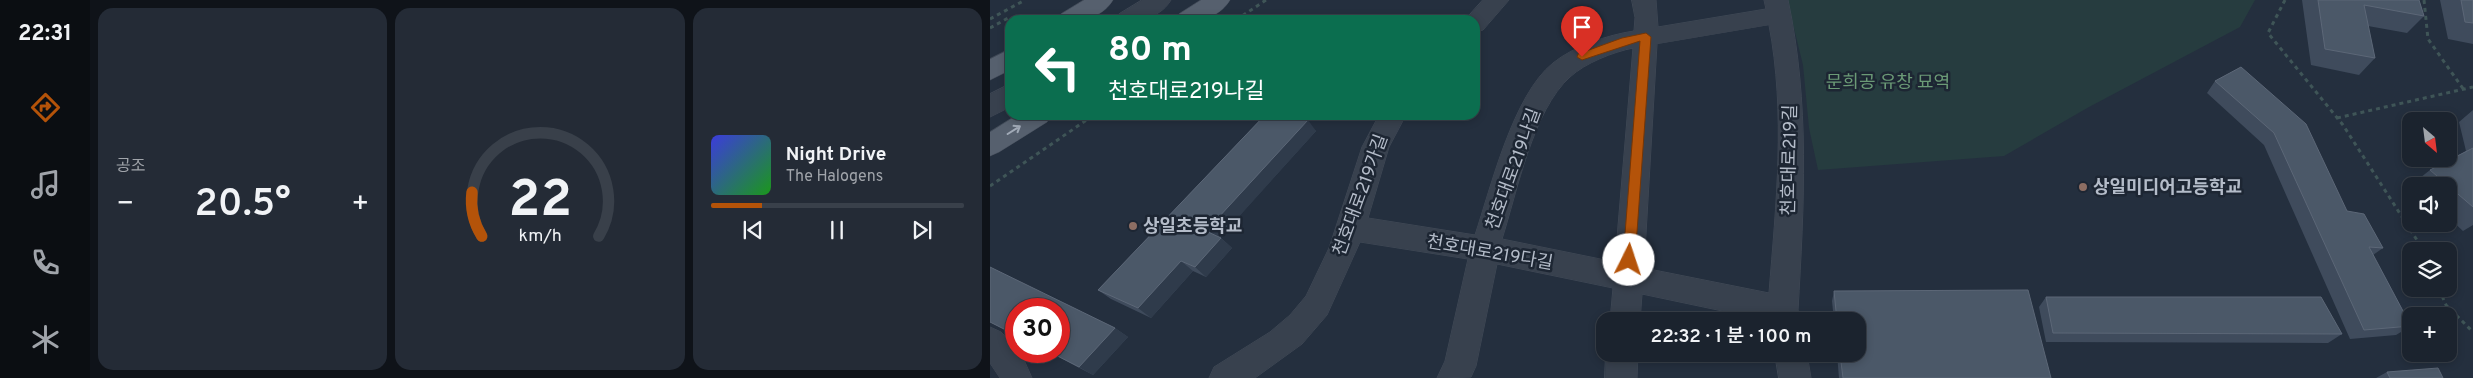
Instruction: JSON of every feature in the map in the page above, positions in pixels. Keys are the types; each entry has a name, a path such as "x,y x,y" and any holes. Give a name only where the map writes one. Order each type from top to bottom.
{"main road":[{"path":"1077,15 1100,0"},
{"path":"1195,15 1218,0"},
{"path":"990,71 1005,61"},
{"path":"990,145 1030,120"}],"street":[{"path":"1115,15 1138,0"},
{"path":"1135,15 1159,0"},
{"path":"1480,19 1497,0"},
{"path":"1626,312 1646,37 1647,18 1644,0"},
{"name":"천호대로219나길","path":"1453,378 1460,366 1485,249 1524,128 1541,95 1561,70 1582,57 1625,41 1778,8"},
{"name":"천호대로219길","path":"1778,8 1785,37 1790,98 1791,174 1784,312"},
{"path":"990,94 1005,86"},
{"path":"990,107 1005,97"},
{"name":"천호대로219가길","path":"1225,378 1266,355 1311,314 1352,228 1380,134 1390,120"},
{"name":"천호대로219다길","path":"1352,228 1485,249 1628,279 1767,312"},
{"path":"990,342 1009,361 1016,378"},
{"path":"1621,378 1622,362"},
{"path":"1792,362 1795,378"}],"path":[{"path":"990,19 1025,0"},
{"path":"1244,15 1266,0"},
{"path":"2285,0 2268,33 2337,118 2418,242"},
{"path":"2424,0 2428,39 2464,90"},
{"path":"990,28 1005,20"},
{"path":"2337,118 2473,87"},
{"path":"990,186 1087,120"},
{"path":"2442,297 2446,305 2472,329"}],"green space":[{"name":"문희공 유창 묘역","path":"1787,0 2255,0 2240,27 2089,107 2004,156 1818,170 1809,128 1803,65"}],"building":[{"path":"2318,0 2419,0 2424,16 2364,5 2375,58 2325,49"},
{"path":"2461,0 2473,0 2473,23 2465,22"},
{"path":"2241,67 2306,124 2347,211 2364,214 2383,248 2369,247 2402,309 2402,327 2364,330 2274,133 2215,81"},
{"path":"1260,120 1308,120 1206,231 1221,238 1195,267 1181,261 1138,308 1098,290"},
{"path":"2473,148 2473,207 2457,193 2457,177 2438,177 2430,170 2434,168 2458,168 2458,156"},
{"path":"990,267 1054,298 1005,298 1005,330 990,322"},
{"path":"2028,290 2051,378 1843,378 1841,362 1866,362 1866,312 1836,312 1834,291"},
{"path":"2046,297 2321,297 2342,334 2053,333"},
{"path":"1070,306 1115,328 1079,367 1070,362"},
{"path":"2438,368 2443,378 2390,378 2387,372"}],"place":[{"name":"상일미디어고등학교","path":"2083,187"},
{"name":"상일초등학교","path":"1133,226"}],"route":[{"path":"1582,57 1625,41 1646,37 1629,260"}]}
